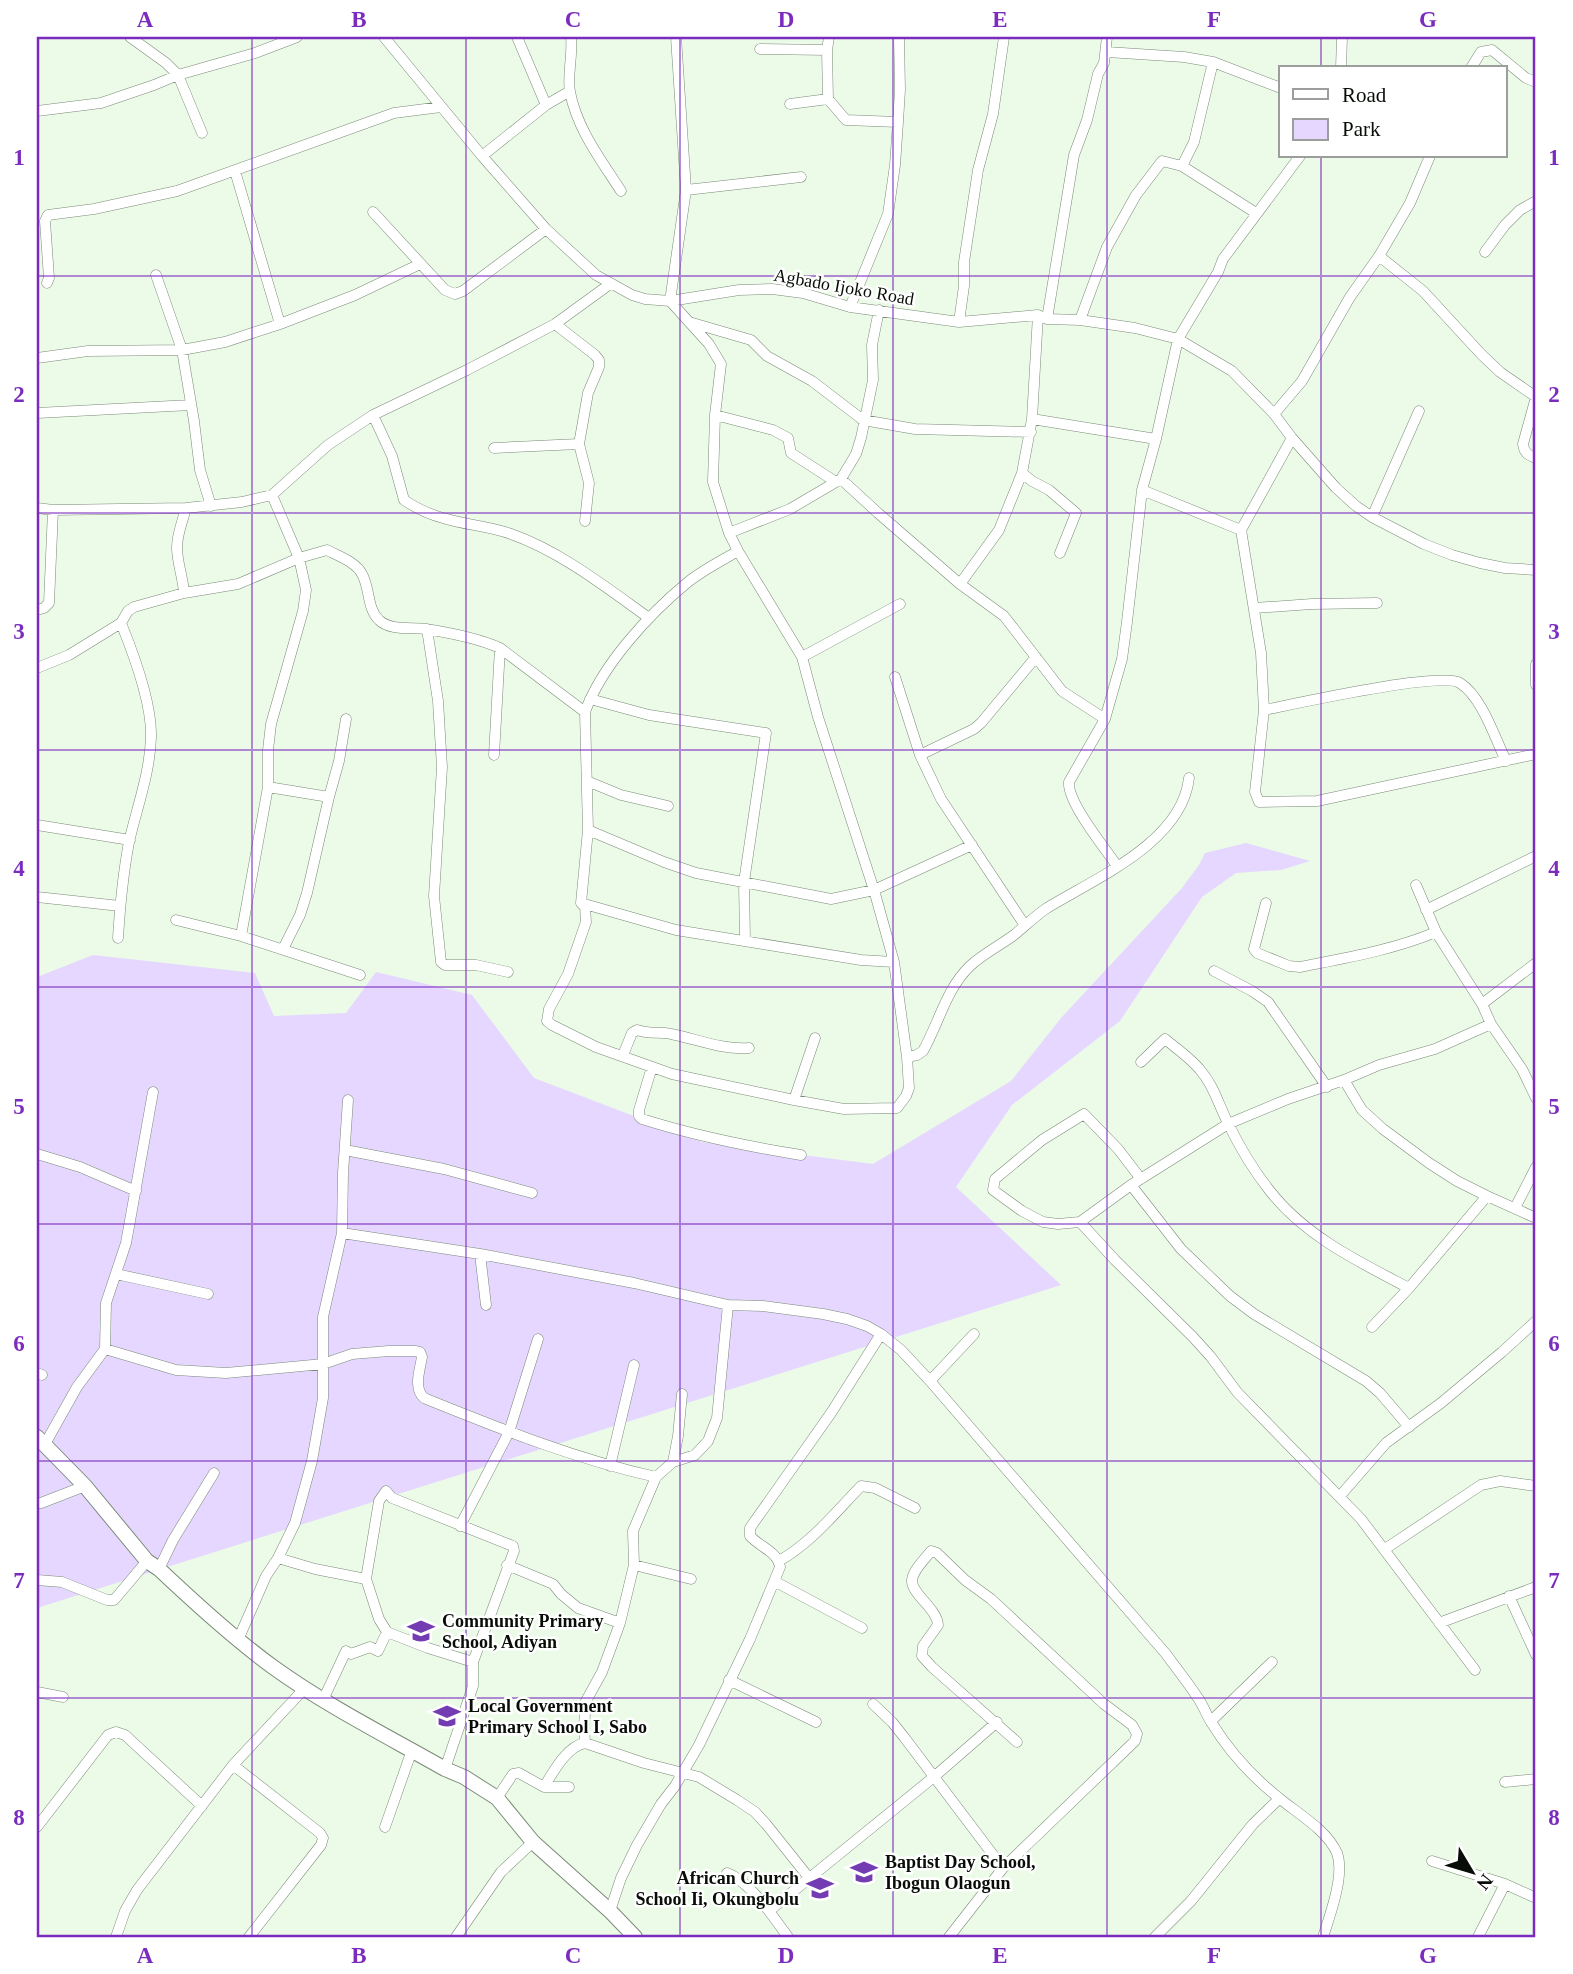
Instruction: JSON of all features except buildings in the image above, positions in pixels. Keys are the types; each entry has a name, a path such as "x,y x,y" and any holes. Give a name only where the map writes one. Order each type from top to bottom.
{"main road":[{"path":"41,1441 85,1486 153,1565 238,1640 323,1700 412,1751 464,1777 497,1798 533,1842 635,1937"}],"street":[{"path":"130,37 166,63 177,75 202,133"},
{"path":"37,111 101,103 177,75 297,37"},
{"name":"Agbado Ijoko Road","path":"384,37 546,229 587,267 610,284 632,295 670,301 739,290 772,289 803,293 850,307 958,322 1042,317 1135,328 1178,339 1232,371 1274,414 1336,488 1372,517 1404,535 1452,555 1504,568 1536,570"},
{"path":"517,37 546,105"},
{"path":"571,37 570,91 586,137 621,191"},
{"path":"676,37 686,190 670,301 709,344 721,365 715,415 713,482 729,533 738,551 802,657 818,717 874,890 894,962 907,1057 909,1088 897,1108 844,1109 672,1074 596,1047 547,1021 549,1009 568,974 586,922 585,907 582,903 588,830 585,712 590,699 618,654 649,618 689,581 738,551"},
{"path":"828,37 828,99 846,120 898,122"},
{"path":"850,307 888,214 898,122 899,37"},
{"path":"958,322 978,170 993,114 1004,37"},
{"path":"960,584 999,530 1022,473 1031,432 1042,317 1074,155 1087,120 1094,86 1104,63 1107,37"},
{"path":"1341,66 1342,37"},
{"path":"760,50 827,50"},
{"path":"1472,66 1481,52 1492,50 1526,78 1536,82"},
{"path":"1107,52 1184,57 1213,62 1279,87"},
{"path":"1182,166 1194,142 1213,62"},
{"path":"482,156 546,105 570,91"},
{"path":"790,104 828,99"},
{"path":"47,283 49,278 45,221 48,215 94,209 177,191 394,113 441,107"},
{"path":"1117,866 1068,790 1069,782 1105,719 1125,643 1142,490 1178,339 1223,259 1298,158"},
{"path":"1274,414 1302,381 1350,297 1379,256 1410,203 1429,158"},
{"path":"1080,320 1107,247 1136,195 1162,161 1182,166 1256,213"},
{"path":"235,171 279,324"},
{"path":"686,190 801,177"},
{"path":"1485,252 1520,210 1536,201"},
{"path":"373,212 445,290 455,294 546,229"},
{"path":"1379,256 1423,291 1500,372 1536,397 1523,444 1524,451 1536,458"},
{"path":"37,358 88,351 182,350 225,342 355,295 420,264"},
{"path":"156,275 182,350 200,470 211,506"},
{"path":"37,508 186,508 243,502 272,495 328,444 373,415 555,324 610,284"},
{"path":"729,533 790,509 839,481 856,454 873,380 872,345 879,310"},
{"path":"689,322 751,340 767,356 812,381 863,420 915,429 1031,432"},
{"path":"555,324 599,360 599,367 588,393 579,444 589,483 585,521"},
{"path":"37,413 191,405"},
{"path":"1372,517 1419,411"},
{"path":"373,415 392,456 404,500 426,513 444,519 510,533 547,551 600,583 649,618"},
{"path":"715,415 773,430 788,438 791,453 839,481 960,584 1004,616 1062,691 1105,719"},
{"path":"1032,419 1156,439"},
{"path":"1292,438 1241,530 1261,653 1264,710 1255,792 1259,802 1317,801 1536,754"},
{"path":"494,447 579,444"},
{"path":"1022,473 1049,490 1076,513 1060,553"},
{"path":"1142,490 1241,530"},
{"path":"241,936 268,787 271,724 303,611 306,590 299,558 272,495"},
{"path":"184,593 177,548 186,508"},
{"path":"37,610 49,603 53,510"},
{"path":"37,668 69,655 121,623 128,611 134,607 184,593 238,584 299,558 327,550 351,563 362,573 373,611 379,620 388,626 427,629 484,641 500,648 585,712"},
{"path":"1254,608 1377,603"},
{"path":"802,657 900,604"},
{"path":"118,938 130,841 151,735 147,706 134,655 121,623"},
{"path":"427,629 438,701 442,766 434,896 441,962 445,965 476,965 508,972"},
{"path":"494,755 500,648"},
{"path":"920,755 974,729 1036,657"},
{"path":"1536,664 1536,685"},
{"path":"895,677 920,755 941,799 1024,924"},
{"path":"1264,710 1432,680 1458,681 1474,694 1506,761"},
{"path":"590,699 649,716 766,733 744,882 745,941"},
{"path":"283,949 300,915 307,893 339,761 346,719"},
{"path":"907,1057 923,1051 951,992 972,964 1044,910 1117,866 1156,838 1184,799 1189,778"},
{"path":"587,781 621,795 668,806"},
{"path":"268,787 329,797"},
{"path":"37,825 130,841"},
{"path":"588,830 696,873 831,899 874,890 972,845"},
{"path":"1426,910 1536,856"},
{"path":"1416,884 1436,932 1482,1004 1491,1024 1522,1069 1536,1098"},
{"path":"37,897 120,906"},
{"path":"582,903 666,928 861,960 894,962"},
{"path":"1266,903 1254,949 1257,953 1289,966 1300,967 1389,948 1436,932"},
{"path":"176,920 241,936 360,975"},
{"path":"1482,1004 1536,963"},
{"path":"1214,971 1268,1002 1327,1087"},
{"path":"1141,1178 1118,1149 1084,1114 1042,1140 995,1179 993,1190 1043,1222 1080,1222 1141,1178 1228,1124 1380,1065 1435,1049 1491,1024"},
{"path":"623,1055 632,1033 637,1030 648,1034 667,1033 734,1049 749,1048"},
{"path":"794,1100 815,1038"},
{"path":"1141,1062 1166,1039 1201,1070 1212,1087 1228,1124 1270,1191 1284,1208 1339,1250 1409,1288"},
{"path":"652,1067 639,1110 642,1119 741,1146 801,1155"},
{"path":"1344,1080 1362,1110 1429,1163 1457,1181 1536,1218"},
{"path":"41,1441 105,1349 107,1303 126,1243 153,1092"},
{"path":"238,1640 266,1576 295,1523 312,1461 323,1398 323,1317 342,1233 348,1100"},
{"path":"345,1150 444,1169 531,1193"},
{"path":"37,1155 80,1167 136,1191"},
{"path":"1515,1208 1536,1167"},
{"path":"1131,1185 1181,1250 1230,1296 1254,1314 1366,1381 1409,1427"},
{"path":"1372,1327 1487,1196"},
{"path":"1080,1222 1193,1337 1258,1415 1369,1528 1475,1670"},
{"path":"342,1233 480,1254 634,1283 728,1305 763,1306 823,1314 867,1326 881,1334 901,1350 930,1381 1166,1654 1243,1765 1279,1799 1303,1815 1325,1836 1336,1852 1340,1866 1323,1937"},
{"path":"480,1254 486,1305"},
{"path":"116,1274 208,1294"},
{"path":"585,1743 586,1701 601,1672 620,1623 634,1565 633,1531 656,1477 673,1462 695,1455 708,1441 717,1418 728,1305"},
{"path":"1340,1496 1386,1443 1502,1352 1536,1321"},
{"path":"610,1911 621,1878 646,1827 699,1745 750,1639 780,1567 779,1561 750,1536 750,1528 837,1404 881,1334"},
{"path":"930,1381 974,1334"},
{"path":"460,1526 509,1432 538,1339"},
{"path":"105,1349 176,1370 236,1372 323,1364 352,1354 416,1351 420,1352 422,1357 418,1388 419,1394 424,1398 509,1432 610,1466 656,1477"},
{"path":"610,1466 634,1365"},
{"path":"673,1462 682,1394"},
{"path":"37,1580 62,1582 107,1600 114,1600 153,1565 173,1540 214,1473"},
{"path":"1385,1549 1481,1485 1500,1481 1536,1486"},
{"path":"37,1503 85,1486"},
{"path":"779,1561 814,1536 861,1486 875,1488 915,1508"},
{"path":"445,1769 472,1686 473,1662 514,1551 513,1546 392,1498 386,1491 379,1500 366,1579 379,1619 387,1632 473,1662"},
{"path":"949,1937 1003,1868 1135,1741 1137,1734 1132,1725 1104,1704 991,1599 965,1580 937,1553 931,1551 915,1572 912,1581 914,1588 938,1619 938,1625 923,1646 922,1656 1017,1742"},
{"path":"278,1558 315,1569 366,1579"},
{"path":"508,1565 553,1584 578,1608 620,1623"},
{"path":"634,1565 691,1579"},
{"path":"774,1581 862,1628"},
{"path":"1439,1623 1536,1587"},
{"path":"1509,1596 1536,1655"},
{"path":"323,1700 346,1651 351,1654 370,1647 378,1651 387,1632"},
{"path":"1210,1721 1272,1662"},
{"path":"729,1680 816,1722"},
{"path":"116,1937 125,1911 137,1890 233,1765 304,1688"},
{"path":"37,1692 63,1697"},
{"path":"873,1704 892,1722 1003,1868"},
{"path":"769,1911 810,1880 996,1722"},
{"path":"38,1821 108,1735 116,1732 125,1735 202,1806"},
{"path":"544,1787 568,1754 578,1744 585,1743 644,1763 699,1777 755,1812 810,1880"},
{"path":"385,1827 412,1751"},
{"path":"233,1765 323,1838 321,1845 249,1937"},
{"path":"497,1798 513,1774 519,1773 544,1787 569,1787"},
{"path":"1505,1782 1536,1779"},
{"path":"1155,1937 1191,1901 1253,1824 1279,1799"},
{"path":"458,1937 501,1872 533,1842"},
{"path":"1432,1861 1505,1884 1536,1898"},
{"path":"727,1873 737,1877 769,1911 788,1937"},
{"path":"1478,1937 1505,1884"}],"green space":[{"path":"1246,843 1310,861 1281,870 1236,873 1202,897 1120,1021 1012,1105 956,1187 1061,1285 37,1608 37,977 93,955 255,973 274,1016 346,1013 376,972 472,995 534,1078 702,1142 873,1164 1011,1081 1061,1018 1182,888 1205,853"}],"place":[{"name":"Community Primary School, Adiyan","path":"421,1631"},
{"name":"Local Government Primary School I, Sabo","path":"447,1716"},
{"name":"Baptist Day School, Ibogun Olaogun","path":"864,1872"},
{"name":"African Church School Ii, Okungbolu","path":"820,1888"}]}
